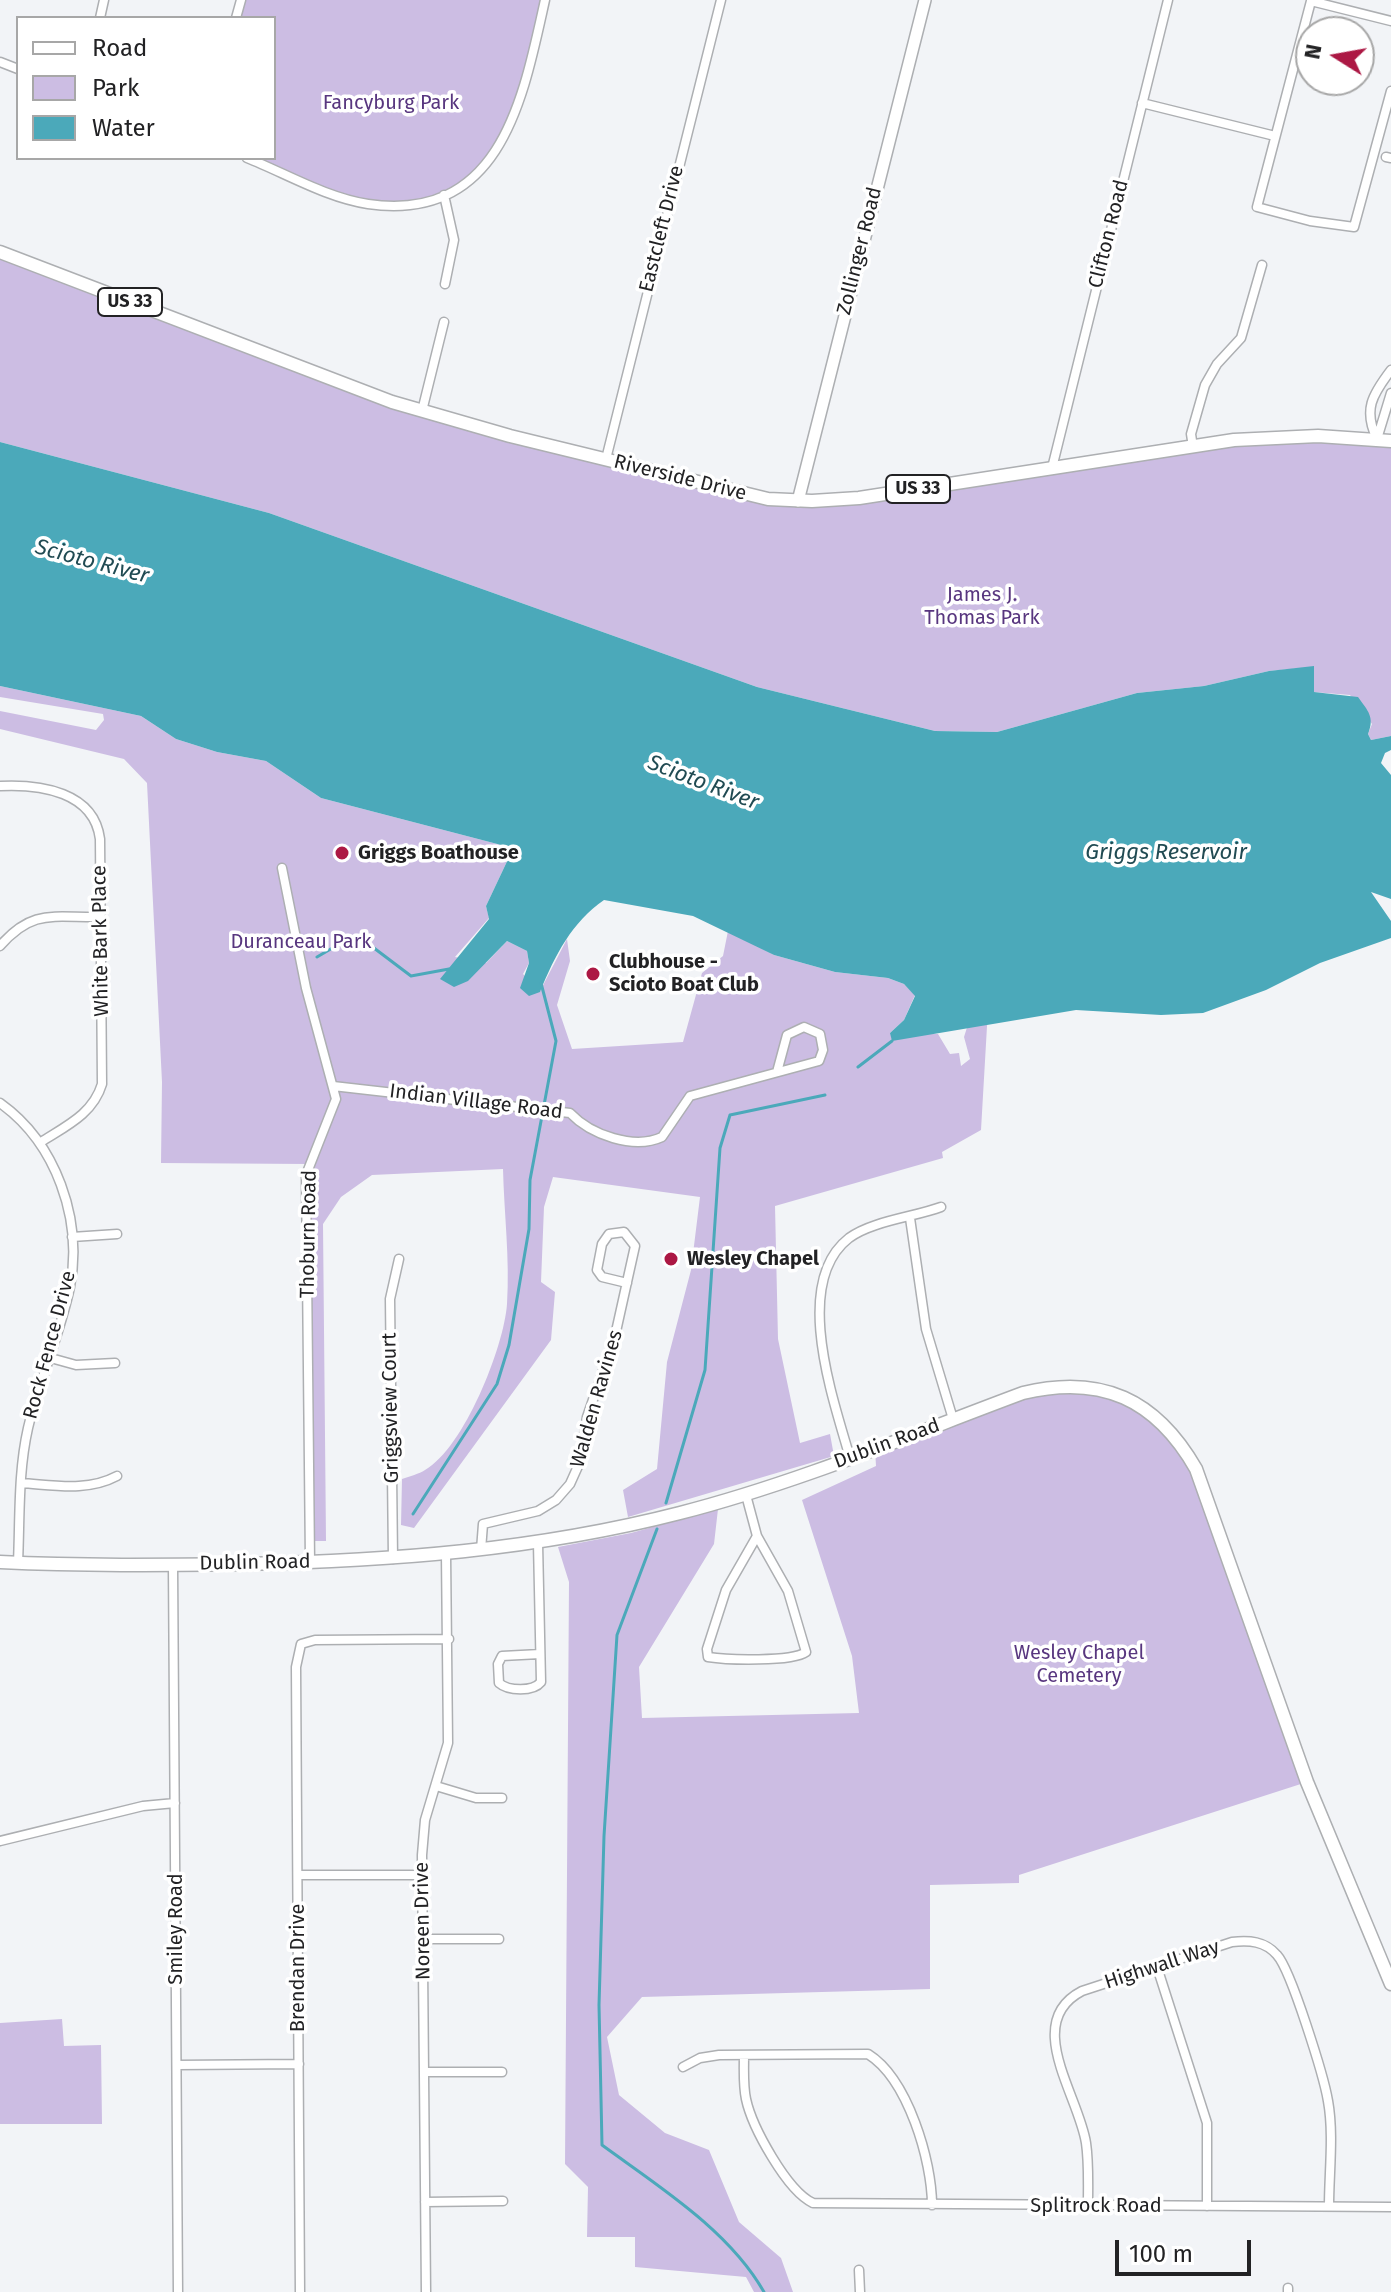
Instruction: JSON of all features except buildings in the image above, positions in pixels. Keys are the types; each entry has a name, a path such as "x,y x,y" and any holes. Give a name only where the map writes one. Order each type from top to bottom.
{"main road":[{"name":"Zollinger Road","path":"798,501 925,0"},
{"name":"Riverside Drive","path":"0,252 358,390 422,411 758,497 798,501 859,498 1193,447 1306,436 1391,441"},
{"name":"Dublin Road","path":"0,1562 173,1565 310,1562 393,1559 538,1543 610,1530 746,1495 1023,1393 1055,1385 1107,1391 1134,1402 1173,1434 1204,1486 1307,1782 1391,1984"}],"street":[{"path":"252,160 366,204 416,204 444,195 481,171 510,131 545,0"},
{"name":"Eastcleft Drive","path":"606,459 721,0"},
{"name":"Clifton Road","path":"1052,468 1168,0"},
{"path":"1391,21 1311,1 1257,207 1351,229 1358,219 1391,91"},
{"path":"1142,103 1275,136"},
{"path":"444,195 454,240 445,284"},
{"path":"1193,447 1191,434 1205,385 1217,364 1241,338 1262,265"},
{"path":"422,411 444,322"},
{"path":"1377,439 1368,420 1375,391 1391,370"},
{"path":"1377,439 1391,393"},
{"name":"White Bark Place","path":"0,786 65,795 91,810 98,824 100,839 102,1084 97,1100 86,1112 41,1142"},
{"name":"Thoburn Road","path":"282,868 306,988 333,1086 334,1108 306,1175 310,1562"},
{"path":"0,946 20,924 31,919 101,917"},
{"name":"Indian Village Road","path":"333,1086 570,1113 586,1126 612,1137 652,1142 669,1130 690,1096 819,1061 823,1050 820,1034 804,1027 787,1035 777,1072"},
{"name":"Rock Fence Drive","path":"0,1103 23,1120 41,1142 62,1189 72,1237 70,1287 27,1433 21,1483 18,1563"},
{"path":"850,1458 821,1346 825,1267 841,1246 859,1233 941,1207"},
{"path":"910,1218 926,1329 953,1419"},
{"name":"Walden Ravines","path":"481,1550 483,1524 538,1511 556,1500 570,1484 579,1464 587,1417 615,1336 627,1283 635,1246 624,1232 609,1234 602,1244 597,1270 602,1277 627,1283"},
{"path":"72,1237 117,1234"},
{"name":"Griggsview Court","path":"393,1559 390,1299 399,1259"},
{"path":"47,1357 76,1365 115,1363"},
{"path":"21,1483 83,1486 101,1484 117,1476"},
{"path":"746,1495 757,1536 788,1591 806,1649 805,1655 756,1659 708,1657 707,1649 726,1590 757,1536"},
{"path":"538,1543 540,1654 539,1686 505,1688 499,1683 498,1664 502,1656 540,1654"},
{"name":"Noreen Drive","path":"426,2292 422,1875 425,1820 448,1743 446,1554"},
{"name":"Smiley Road","path":"173,1565 178,2292"},
{"name":"Brendan Drive","path":"300,2292 296,1667 301,1644 315,1640 449,1639"},
{"path":"436,1786 476,1798 502,1798"},
{"path":"0,1841 143,1806 175,1803"},
{"path":"298,1875 422,1875"},
{"path":"423,1939 499,1939"},
{"name":"Highwall Way","path":"1088,2206 1086,2143 1053,2034 1057,2013 1064,2003 1082,1991 1232,1942 1248,1940 1264,1945 1277,1954 1285,1968 1328,2102 1329,2206"},
{"path":"1157,1967 1207,2123 1207,2206"},
{"path":"683,2067 700,2058 744,2055 851,2052 874,2058 889,2074 923,2141 930,2169 932,2205"},
{"name":"Splitrock Road","path":"744,2055 746,2101 788,2183 801,2198 825,2205 1391,2207"},
{"path":"177,2065 299,2064"},
{"path":"425,2072 502,2072"},
{"path":"425,2202 503,2201"},
{"path":"859,2270 860,2292"}],"green space":[{"name":"Fancyburg Park","path":"241,0 545,0 510,131 463,184 425,202 366,204 252,160 276,160 276,16 237,16"},
{"name":"James J. Thomas Park","path":"0,252 392,402 798,501 1234,440 1391,442 1391,736 1371,740 1368,734 1372,724 1350,695 1313,692 1314,667 1269,671 1204,686 1137,693 997,732 935,731 757,687 269,513 0,442"},
{"name":"Duranceau Park","path":"0,686 141,716 176,739 217,752 266,761 321,798 505,846 511,853 486,906 489,918 455,957 486,963 507,941 527,951 529,963 523,974 540,991 567,939 570,961 557,1005 572,1049 683,1042 702,973 723,956 728,931 774,955 835,972 888,978 904,984 915,995 904,1020 890,1033 938,1034 950,1054 959,1053 961,1066 970,1059 964,1037 970,1018 988,1009 981,1130 942,1152 943,1158 775,1206 778,1339 800,1443 830,1434 834,1456 628,1517 623,1490 657,1469 667,1362 691,1270 700,1197 553,1177 544,1207 541,1282 555,1292 551,1340 414,1528 401,1525 402,1479 425,1470 454,1441 480,1395 498,1345 508,1287 503,1169 372,1175 341,1197 323,1224 326,1541 314,1541 308,1164 161,1163 162,1082 147,783 124,759 0,729 0,711 96,730 104,720 103,714 0,697"},
{"name":"Wesley Chapel Cemetery","path":"1055,1385 1134,1402 1180,1444 1307,1782 1019,1875 1019,1883 930,1885 930,1989 642,1997 607,2037 619,2095 665,2133 709,2150 739,2222 781,2258 793,2292 754,2292 746,2277 635,2267 635,2237 587,2237 588,2187 565,2164 569,1582 558,1547 631,1533 718,1509 714,1544 639,1667 642,1718 859,1713 852,1656 802,1500 876,1466 875,1449"},
{"path":"62,2019 64,2046 101,2045 102,2124 0,2124 0,2023"}],"water":[{"name":"Griggs Reservoir","path":"0,442 269,513 757,687 935,731 997,732 1137,693 1204,686 1269,671 1314,666 1314,692 1358,697 1369,714 1371,723 1368,734 1371,740 1391,736 1391,750 1385,753 1381,763 1391,775 1391,899 1371,892 1391,921 1391,938 1320,963 1266,990 1203,1013 1161,1015 1076,1010 892,1041 890,1033 904,1020 915,996 904,984 888,978 835,972 774,955 693,916 604,900 583,918 566,940 540,992 529,996 520,988 529,963 527,951 507,941 468,981 454,987 440,979 489,919 486,906 511,853 505,846 321,798 266,761 217,752 176,739 141,716 0,686"}],"waterway":[{"path":"317,957 346,940 366,942 411,976 449,969"},
{"path":"413,1514 497,1384 509,1345 529,1229 530,1180 556,1041 541,983"},
{"path":"858,1067 892,1041"},
{"path":"666,1503 705,1370 720,1148 730,1115 825,1095"},
{"path":"657,1529 617,1635 604,1836 599,2005 602,2145 669,2193 712,2229 732,2249 764,2292"}],"place":[{"name":"Griggs Boathouse","path":"342,853"},
{"name":"Clubhouse - Scioto Boat Club","path":"593,974"},
{"name":"Wesley Chapel","path":"671,1259"}],"water label":[{"name":"Scioto River","path":"92,562"},
{"name":"Scioto River","path":"703,783"}]}
